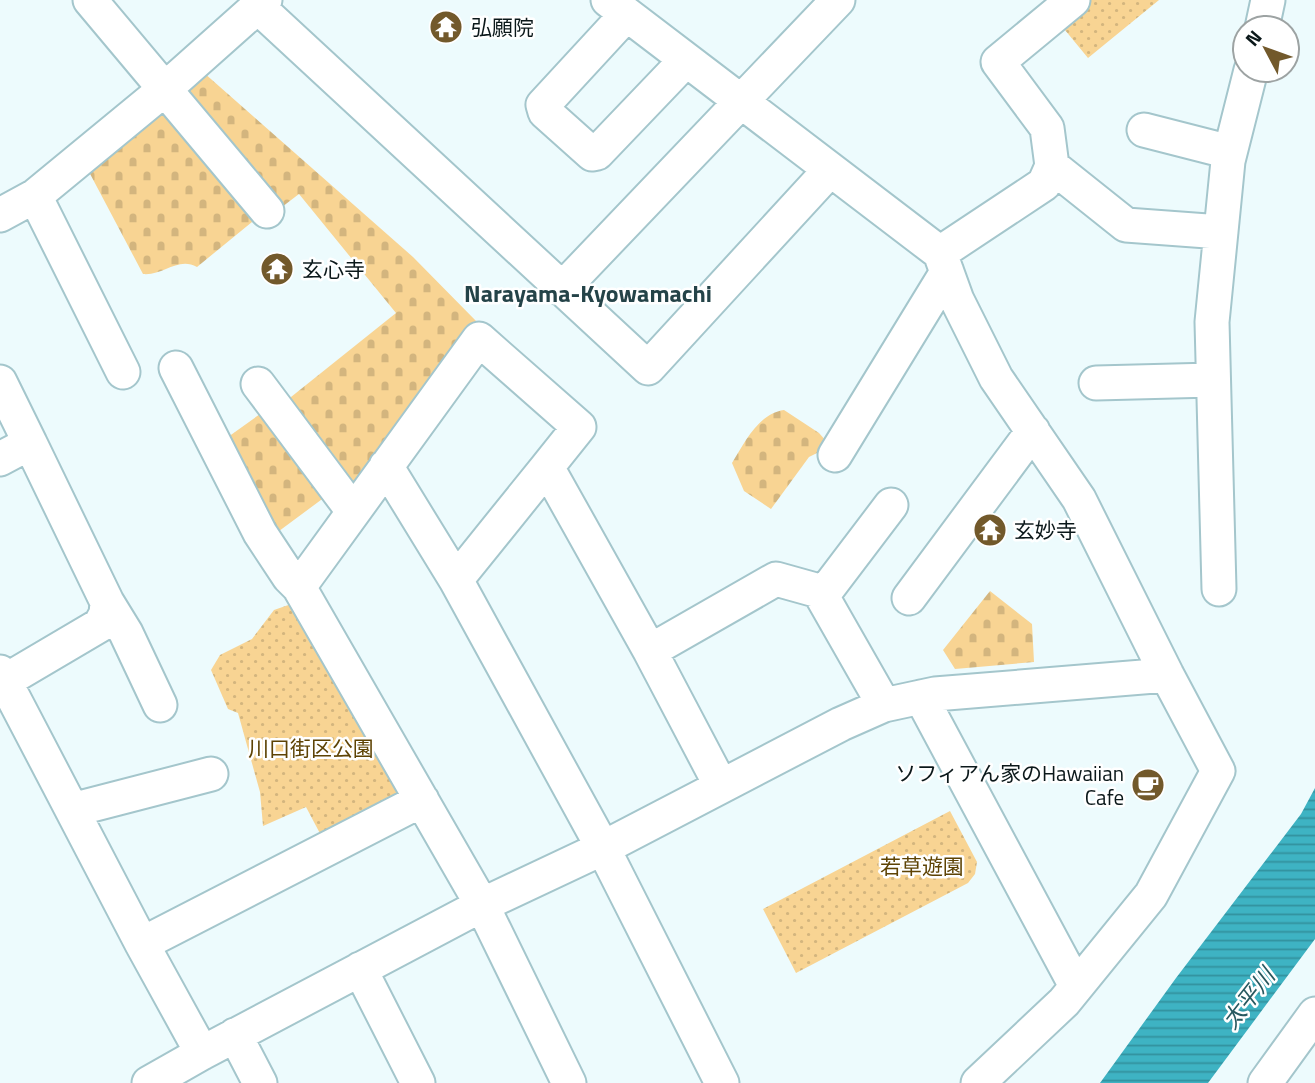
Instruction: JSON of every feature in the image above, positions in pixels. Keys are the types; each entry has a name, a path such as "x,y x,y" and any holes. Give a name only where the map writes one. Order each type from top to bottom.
{"street":[{"path":"90,0 267,211"},
{"path":"562,289 838,0"},
{"path":"835,455 943,263 1044,184 1052,166 1047,128 998,62 1073,0"},
{"path":"0,215 36,196 165,89 261,3 648,368 830,171"},
{"path":"685,61 597,153 592,154 545,112 543,105 617,7 830,171 943,263 957,299 996,378 1080,499 1218,771 1151,895 1064,1002 978,1083"},
{"path":"1219,589 1212,322 1230,152 1247,84"},
{"path":"1144,130 1230,152"},
{"path":"1052,166 1126,225 1221,232"},
{"path":"36,196 123,372"},
{"path":"299,587 479,339 579,427 456,580"},
{"path":"176,368 260,533 289,578 299,587 482,905 569,1083"},
{"path":"1096,383 1213,380"},
{"path":"0,382 160,705"},
{"path":"258,384 353,511"},
{"path":"909,598 1032,431"},
{"path":"0,459 30,443"},
{"path":"386,466 456,580 603,848 722,1083"},
{"path":"547,467 650,651 720,786"},
{"path":"822,596 891,505"},
{"path":"650,651 776,579 819,591 884,705"},
{"path":"107,602 106,614 100,625 2,677 142,944 202,1052"},
{"path":"149,1083 202,1052 482,905 603,848 720,786 884,705 921,697 1167,675"},
{"path":"921,697 1076,986"},
{"path":"72,810 211,774"},
{"path":"142,944 422,800"},
{"path":"360,969 418,1083"},
{"path":"1265,1083 1315,1013"},
{"path":"235,1035 260,1083"}],"green space":[{"path":"1088,0 1159,0 1088,58 1060,24"},
{"path":"203,72 413,257 478,323 357,485 331,475 281,405 396,313 299,194 278,210 185,88"},
{"path":"165,104 258,217 197,267 183,264 143,274 88,170"},
{"path":"267,409 329,494 271,537 221,442"},
{"path":"784,410 819,433 826,441 819,452 809,457 771,509 744,491 732,463 760,423"},
{"path":"990,591 1032,624 1034,662 955,669 943,650"},
{"name":"川口街区公園","path":"297,602 403,787 395,805 324,841 306,807 263,826 260,792 238,713 228,709 211,670 220,655 252,639 274,610"},
{"name":"若草遊園","path":"950,811 977,862 975,874 968,883 796,973 763,909"}],"water":[{"name":"太平川","path":"1315,788 1315,939 1208,1083 1100,1083 1301,814"}],"place":[{"name":"弘願院","path":"446,27"},
{"name":"玄心寺","path":"277,269"},
{"name":"玄妙寺","path":"990,530"},
{"name":"ソフィアん家のHawaiian Cafe","path":"1148,785"}],"district":[{"name":"Narayama-Kyowamachi","path":"588,293"}]}
